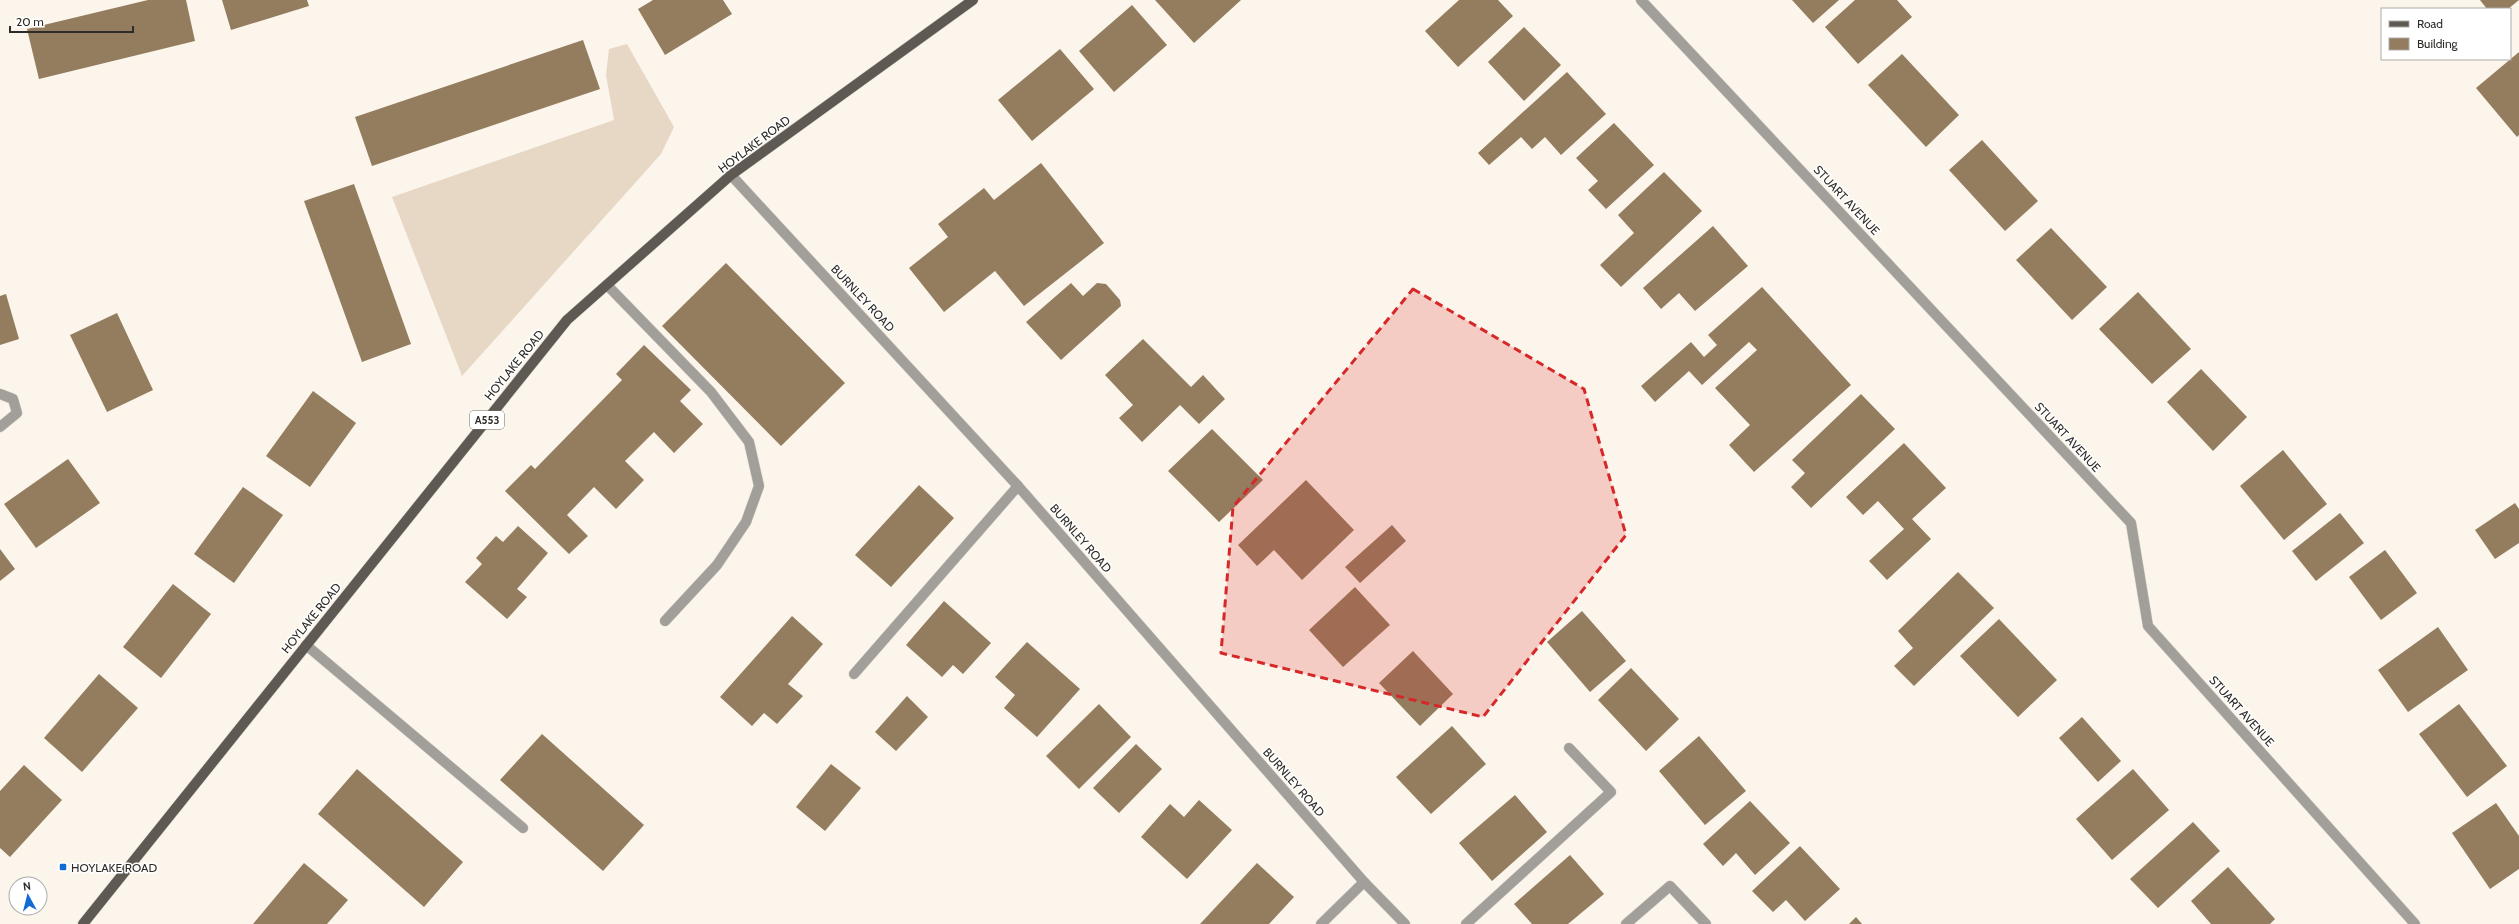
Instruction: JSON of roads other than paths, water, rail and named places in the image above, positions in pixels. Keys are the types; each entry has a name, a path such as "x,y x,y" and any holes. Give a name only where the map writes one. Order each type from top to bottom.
{"main road":[{"name":"HOYLAKE ROAD","path":"82,924 567,320 731,175 973,0"}],"street":[{"name":"STUART AVENUE","path":"1641,0 2131,523 2148,626 2416,924"},
{"name":"BURNLEY ROAD","path":"731,175 1018,486 1364,882 1405,924"},
{"path":"607,285 711,392 749,442 759,486 746,522 721,559 665,621"},
{"path":"0,394 13,399 17,413 0,427"},
{"path":"854,674 1018,486"},
{"path":"306,646 523,828"},
{"path":"1466,924 1611,792 1569,748"},
{"path":"1321,924 1364,882"},
{"path":"1626,924 1670,886 1706,924"}],"place":[{"name":"HOYLAKE ROAD","path":"63,867"}]}
